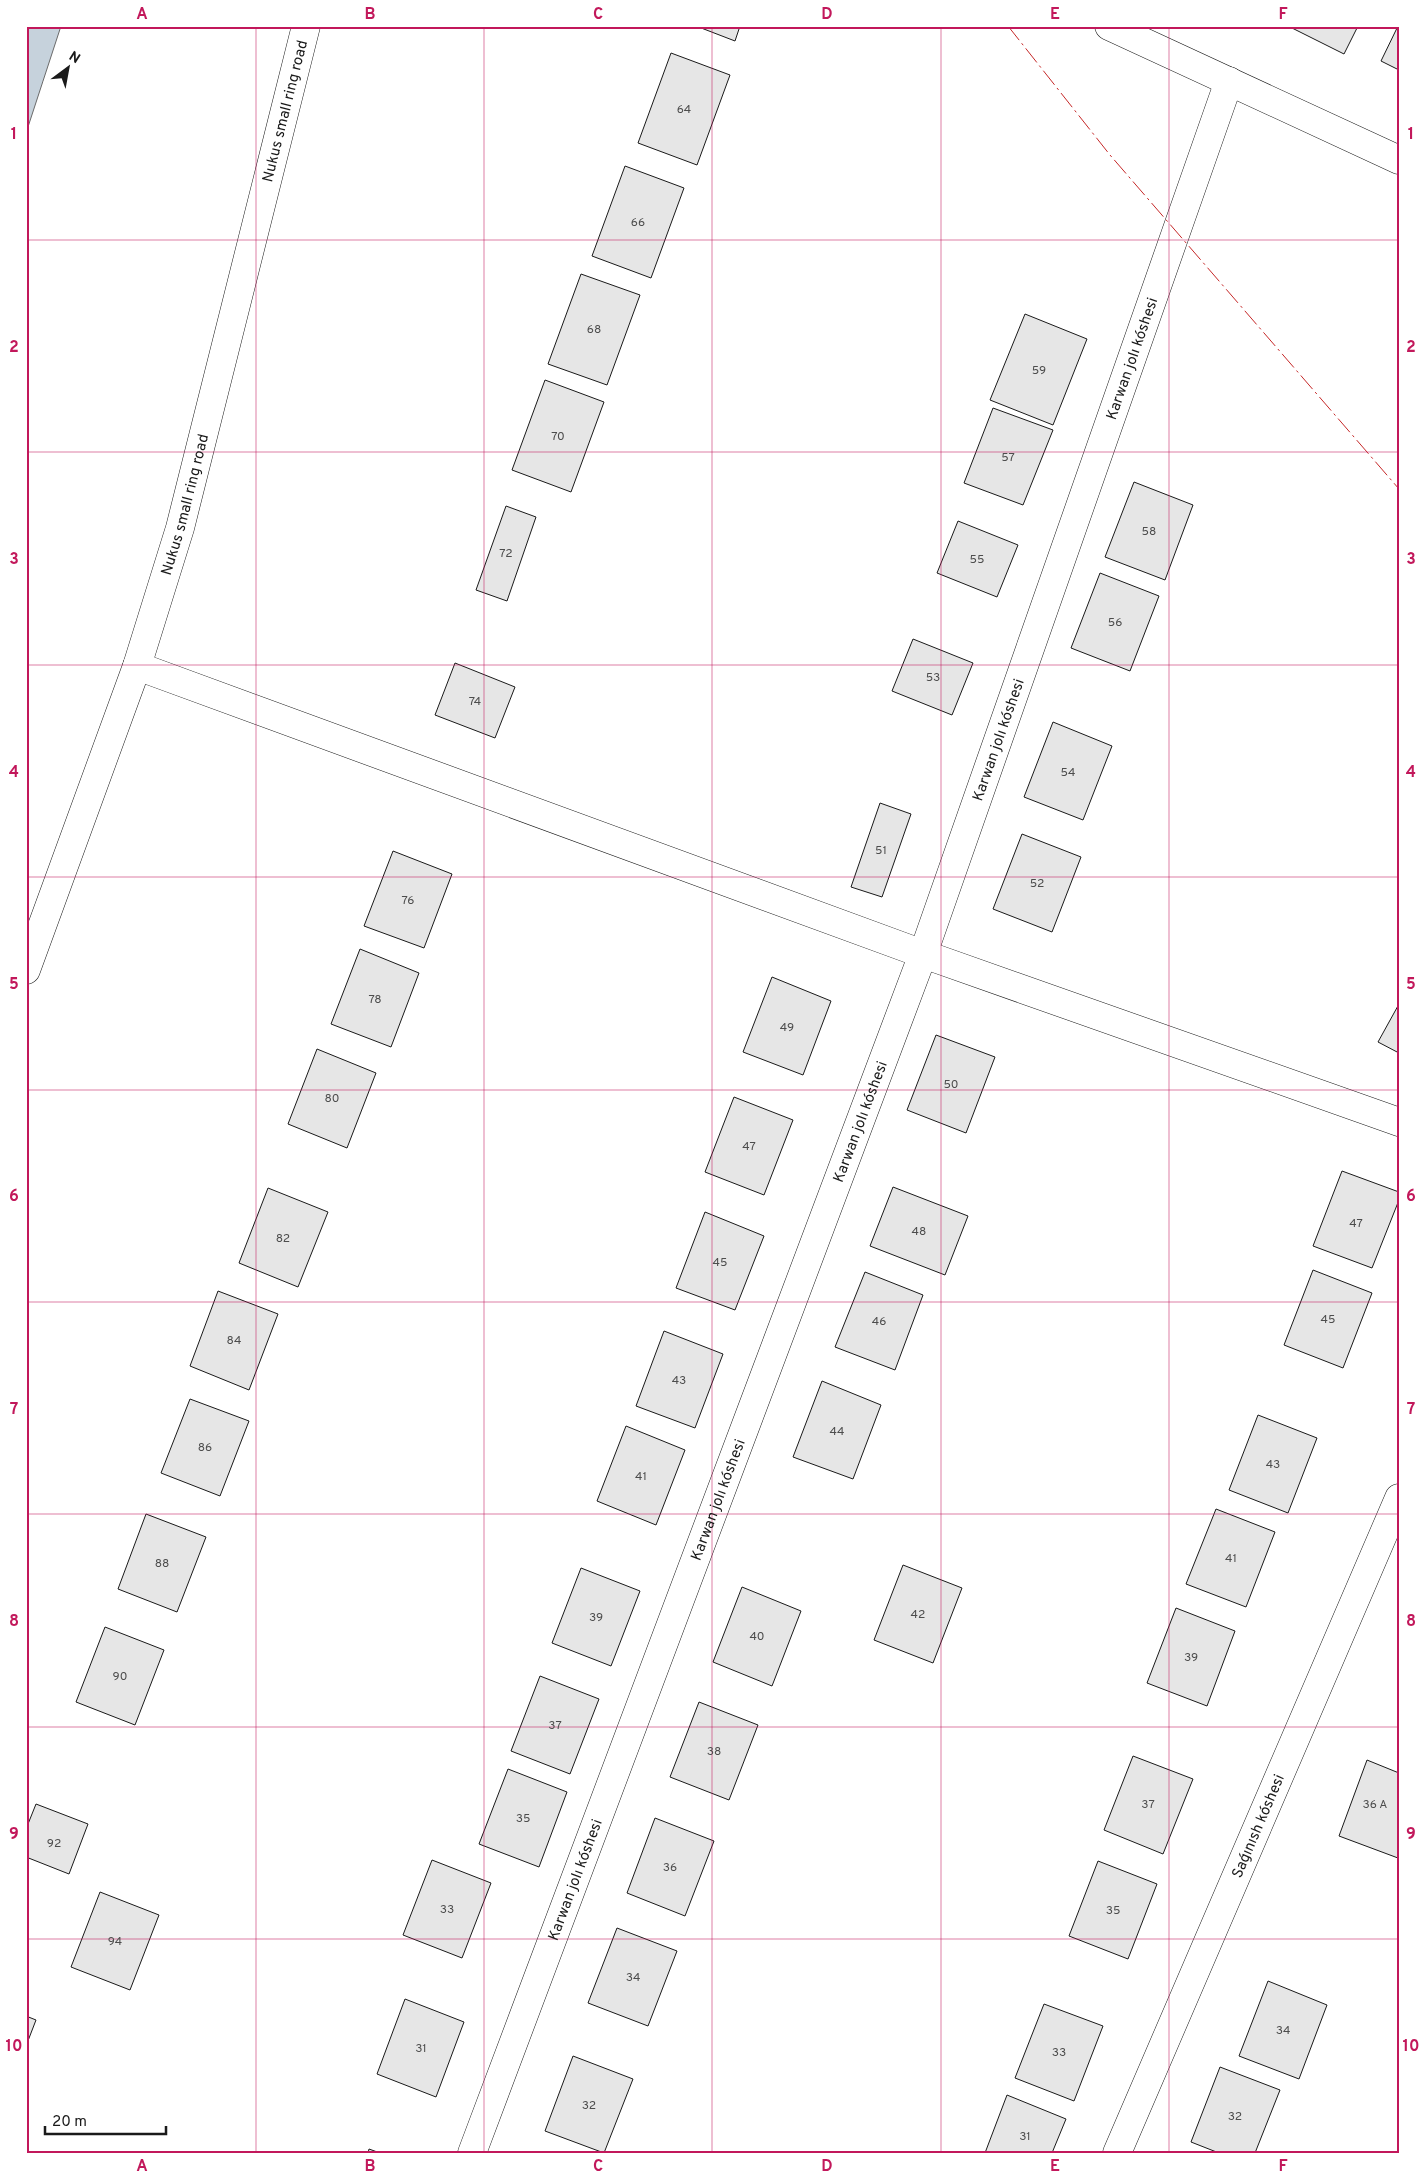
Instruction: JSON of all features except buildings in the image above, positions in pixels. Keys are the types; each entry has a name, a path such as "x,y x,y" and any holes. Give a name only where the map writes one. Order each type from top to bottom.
{"street":[{"name":"Nukus small ring road","path":"26,970 137,666 180,528 306,26"},
{"path":"1109,26 1399,160"},
{"name":"Karwan jolı kóshesi","path":"472,2153 923,954 1229,82"},
{"path":"137,666 923,954 1399,1122"},
{"name":"Saǵınısh kóshesi","path":"1117,2153 1399,1498"}],"shaded area":[{"path":"26,26 61,26 26,133"}],"power":[{"path":"1008,26 1110,155 1399,489"}]}
